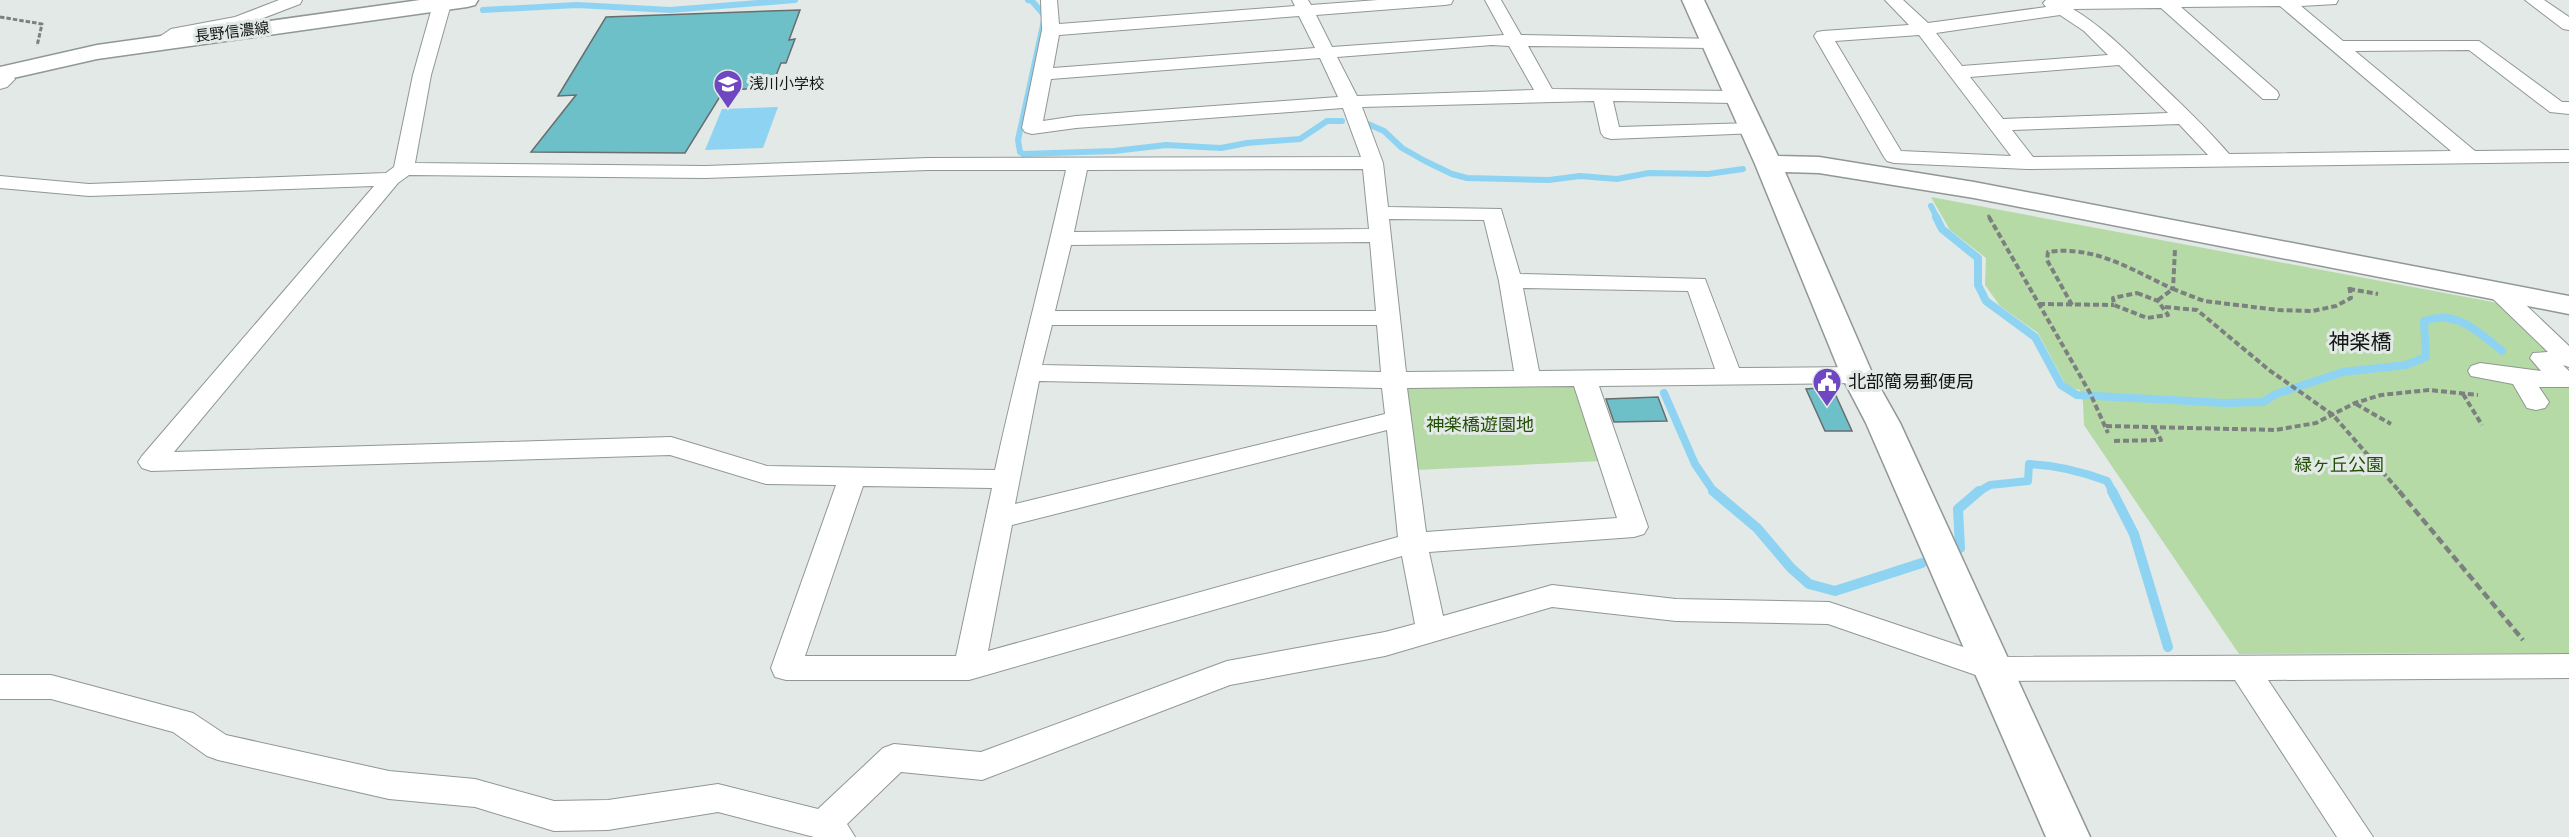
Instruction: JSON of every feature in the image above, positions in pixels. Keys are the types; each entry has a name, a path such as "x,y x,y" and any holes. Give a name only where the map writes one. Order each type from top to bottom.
{"street":[{"path":"161,42 177,33 240,21 294,0"},
{"name":"長野信濃線","path":"0,74 33,65 161,42 467,0"},
{"path":"1049,0 1051,30 1032,128 1076,122 1350,102 1546,95 1736,97"},
{"path":"1051,30 1303,5 1445,0"},
{"path":"1492,0 1546,95"},
{"path":"1693,0 1768,164 1857,375 1883,423 2068,837"},
{"path":"1893,0 1924,29 2027,163"},
{"path":"2330,0 2054,5 1924,29 1822,36 1894,157 1946,172 1974,190 2569,305"},
{"path":"2533,0 2569,25"},
{"path":"2286,2 2470,158"},
{"path":"2166,3 2270,94"},
{"path":"442,4 398,174 151,462 671,446 766,475 1007,479"},
{"path":"1303,5 1350,102 1373,163 1394,381 1413,543 1431,630"},
{"path":"2054,5 2090,27 2203,136 2225,162"},
{"path":"1042,74 1492,40 1712,43"},
{"path":"2339,46 2473,45 2557,108 2569,108"},
{"path":"1958,72 2124,59"},
{"path":"0,74 6,79 0,83"},
{"path":"1602,95 1611,133 1751,129"},
{"path":"1998,125 2182,118"},
{"path":"1768,164 1946,172 2027,163 2569,156"},
{"path":"969,668 1029,373 1078,163"},
{"path":"0,182 89,190 275,185 398,174 705,172 928,164 1373,163"},
{"path":"1062,239 1379,224 1493,214 1510,281 1528,379"},
{"path":"1510,281 1697,284 1730,377"},
{"path":"2499,292 2569,359"},
{"path":"1042,318 1388,318"},
{"path":"2480,371 2521,378 2564,380 2542,358"},
{"path":"1029,373 1394,381 1857,375"},
{"path":"853,476 786,668 969,668 1413,543 1634,527 1584,378"},
{"path":"2521,378 2536,402"},
{"path":"999,518 1399,419"},
{"path":"0,687 51,687 182,722 218,747 389,785 475,793 554,816 608,815 718,798 831,831 894,758 982,766 1227,673 1385,644 1552,596 1676,610 1829,613 1994,669 2557,666"},
{"path":"2244,668 2355,837"}],"path":[{"path":"0,17 42,24 33,65"},
{"path":"1974,190 2098,406 2108,433"},
{"path":"2173,289 2176,230"},
{"path":"2072,305 2046,260 2048,252 2062,248 2082,250 2204,301 2278,310 2336,306 2352,298 2342,262"},
{"path":"2158,300 2173,289"},
{"path":"2349,290 2378,294"},
{"path":"2038,304 2114,305 2148,319 2168,315 2165,307 2146,293 2121,294 2113,298 2114,305"},
{"path":"2165,307 2198,310 2289,385 2333,415 2557,666"},
{"path":"2106,426 2275,430 2316,423 2355,403 2381,395 2429,390 2478,395"},
{"path":"2462,394 2482,425"},
{"path":"2355,403 2391,424"},
{"path":"2114,441 2161,440 2154,427"}],"green space":[{"name":"緑ヶ丘公園","path":"1931,197 2498,303 2569,370 2569,653 2239,654 2084,425 2080,390 2067,387 2038,333 2000,306 1985,285 1986,258 1950,230"},
{"name":"神楽橋遊園地","path":"1577,381 1601,461 1416,470 1401,384"}],"water":[{"path":"778,107 763,148 705,150 722,109"}],"building":[{"path":"800,10 789,40 795,39 786,63 781,63 771,88 724,90 685,153 531,152 576,95 558,96 606,17"},
{"path":"1832,387 1852,431 1825,431 1806,389"},
{"path":"1658,397 1667,421 1614,422 1606,399"}],"waterway":[{"path":"483,10 577,5 670,10 795,0"},
{"path":"1028,0 1032,1 1045,16 1018,140 1020,152 1023,154 1114,151 1166,145 1221,148 1247,143 1300,139 1327,121 1342,121"},
{"path":"1368,124 1384,131 1402,148 1425,161 1452,174 1467,178 1549,180 1580,176 1617,179 1649,173 1708,174 1743,169"},
{"path":"1931,206 1937,218"},
{"path":"1936,217 1942,229 1978,258 1978,285 1986,301 2035,337 2061,385 2077,395 2225,403 2263,402 2276,394 2343,372 2406,365 2426,357 2424,321 2436,318 2457,320 2466,324 2502,351"},
{"path":"1664,393 1695,464 1714,492"},
{"path":"1978,492 1990,485 2028,481 2029,464 2059,467 2097,477 2107,481 2113,492"},
{"path":"1953,550 1960,548 1958,509 1979,491"},
{"path":"2112,491 2134,534 2168,647"},
{"path":"1714,492 1757,528 1791,568 1809,584 1835,591 1922,563"}],"place":[{"name":"浅川小学校","path":"728,110"},
{"name":"北部簡易郵便局","path":"1827,408"}],"district":[{"name":"神楽橋","path":"2360,342"}]}
